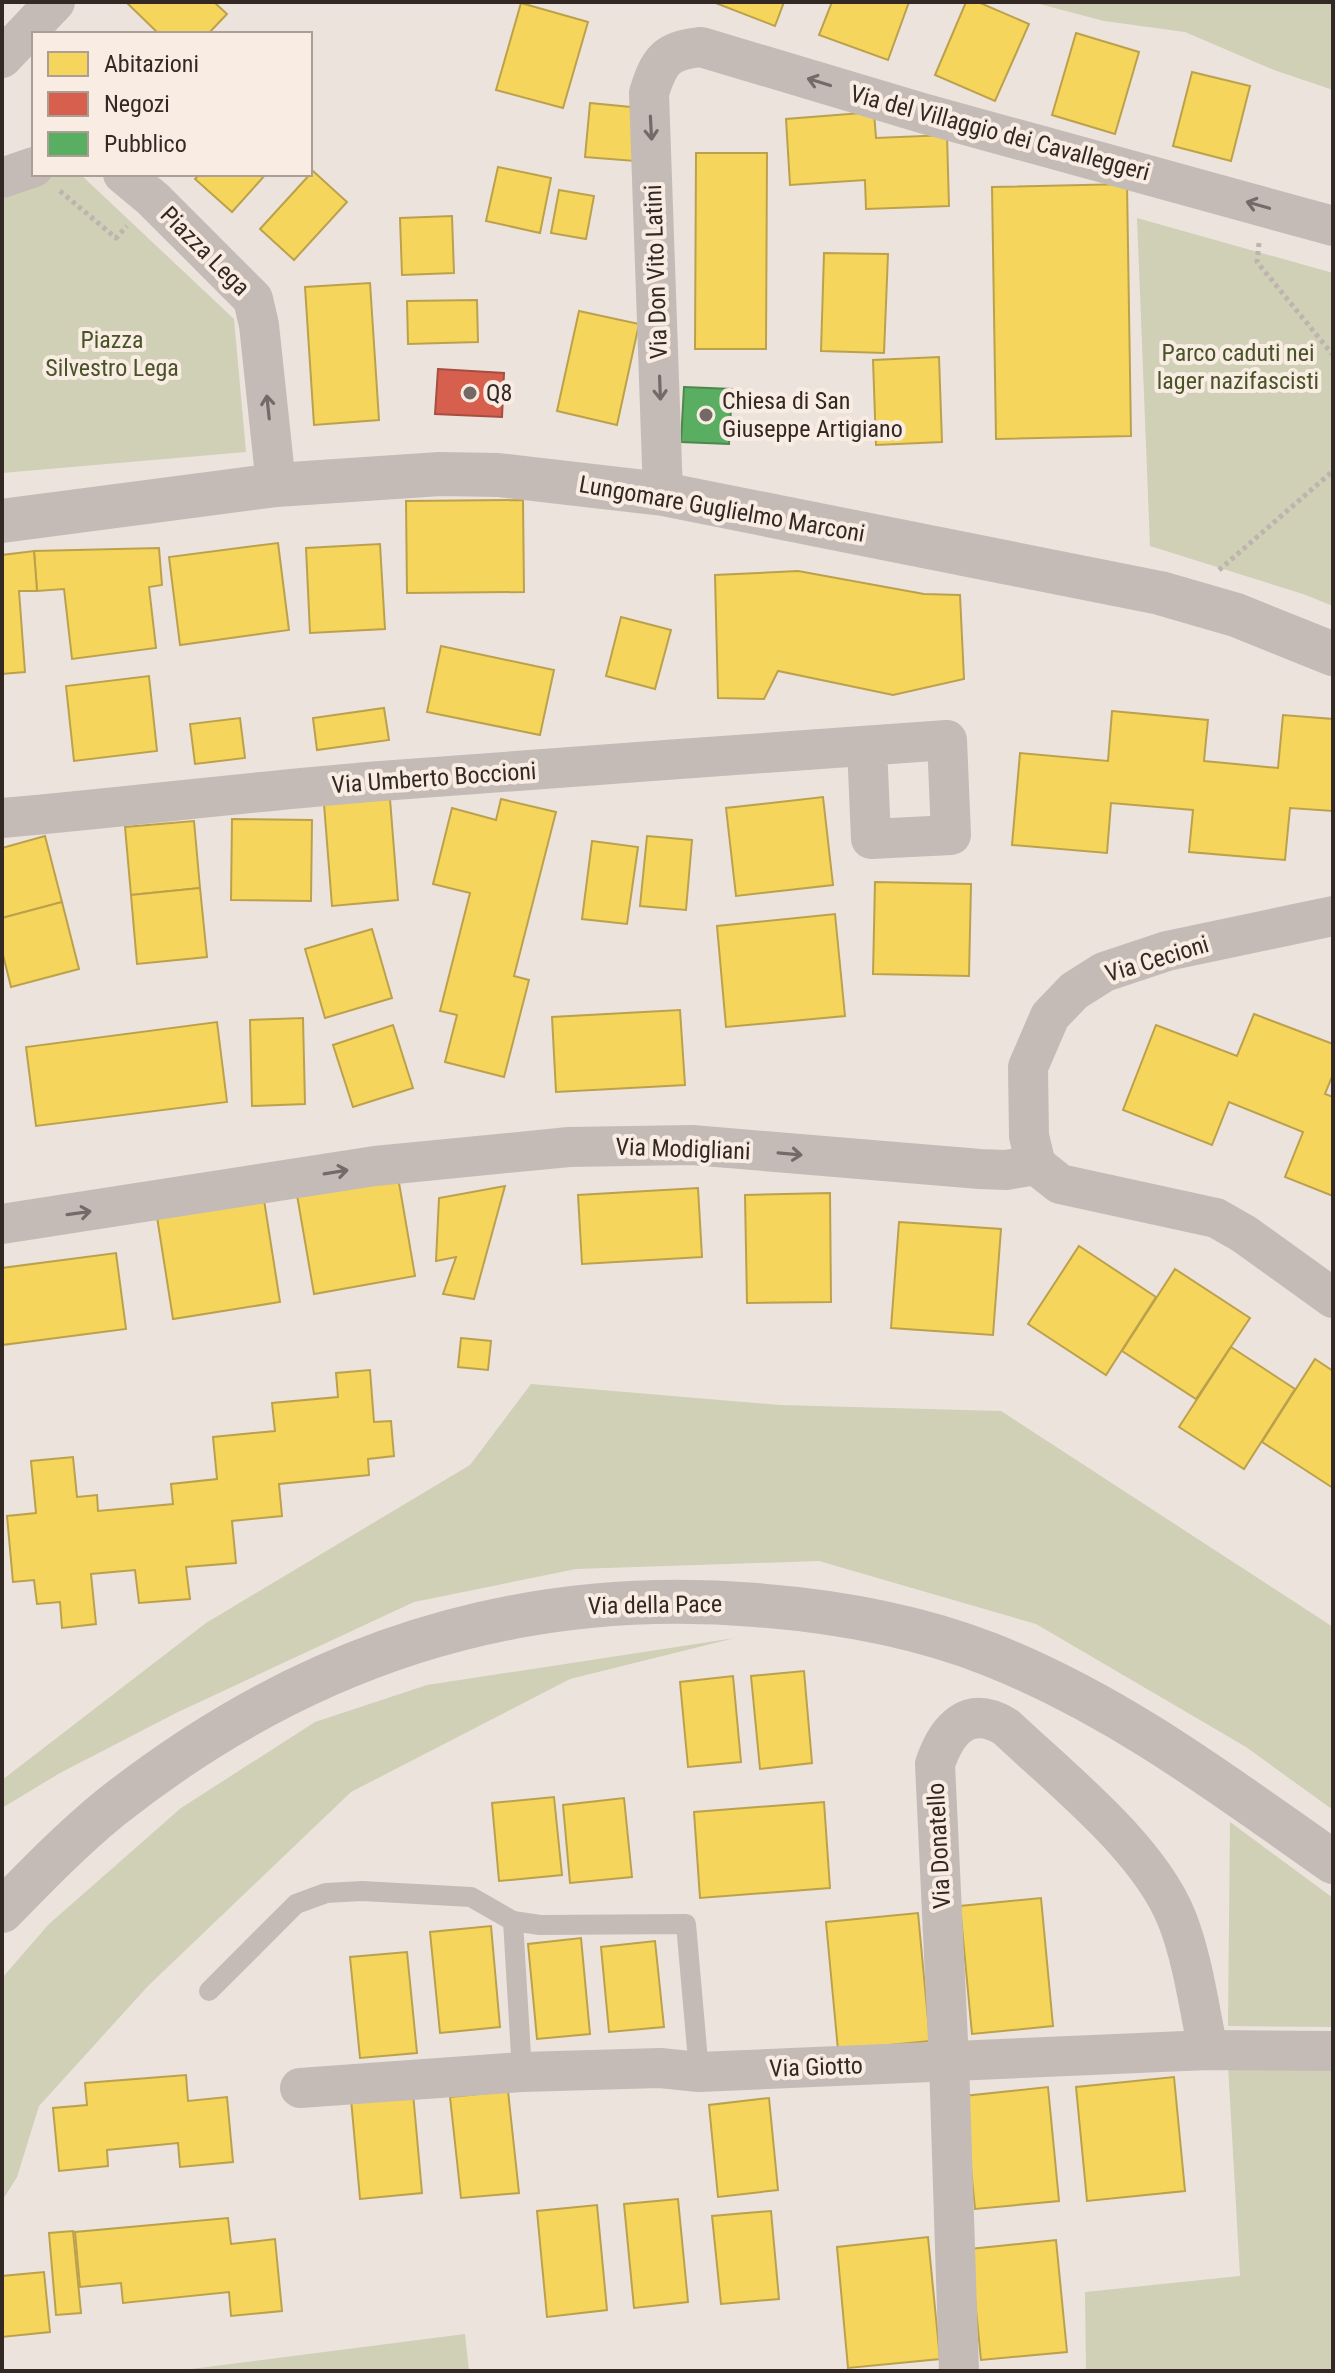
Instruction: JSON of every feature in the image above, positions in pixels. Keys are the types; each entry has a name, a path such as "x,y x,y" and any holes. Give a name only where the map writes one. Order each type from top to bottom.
{"street":[{"path":"2,58 55,2"},
{"name":"Via del Villaggio dei Cavalleggeri","path":"668,55 701,47 922,113 1333,226"},
{"name":"Via Don Vito Latini","path":"663,494 649,93 656,70 668,55"},
{"path":"2,178 42,178"},
{"name":"Piazza Lega","path":"138,186 253,299 259,325 276,485"},
{"name":"Lungomare Guglielmo Marconi","path":"2,521 276,485 440,474 498,475 663,494 1160,593 1236,615 1333,654"},
{"name":"Via Umberto Boccioni","path":"2,818 378,781 867,746"},
{"name":"Via Cecioni","path":"1036,1165 1029,1136 1028,1067 1050,1016 1074,991 1104,972 1167,951 1333,916"},
{"name":"Via Modigliani","path":"2,1224 375,1166 569,1147 692,1145 993,1170 1036,1165"},
{"path":"1036,1165 1060,1184 1216,1218 1244,1234 1333,1298"},
{"name":"Via della Pace","path":"2,1911 109,1809 210,1737 283,1696 369,1656 454,1630 534,1612 624,1601 710,1601 802,1609 900,1626 987,1653 1066,1689 1161,1741 1333,1862"},
{"name":"Via Donatello","path":"959,2371 935,1764 943,1741 954,1728 975,1719 993,1719 1006,1727 1119,1835 1158,1883 1177,1918 1190,1960 1208,2050"},
{"name":"Via Giotto","path":"300,2088 522,2072 660,2068 699,2072 1208,2050 1333,2051"}],"lane":[{"path":"209,1991 296,1904 326,1893 362,1891 471,1897 513,1921 540,1925 686,1924 699,2072"},
{"path":"513,1921 522,2072"}],"path":[{"path":"42,178 116,238 138,186"},
{"path":"1262,206 1257,262 1333,355"},
{"path":"1184,600 1333,471"}],"green space":[{"path":"1032,2 1333,2 1333,90 1274,70 1185,32 1104,21"},
{"name":"Piazza Silvestro Lega","path":"53,176 82,176 234,319 246,452 2,473 2,193"},
{"name":"Parco caduti nei lager nazifascisti","path":"1137,218 1333,273 1333,606 1150,546"},
{"path":"531,1384 780,1405 1001,1411 1333,1627 1333,1810 1246,1747 1036,1624 819,1561 576,1569 414,1602 176,1713 60,1773 2,1808 2,1780 206,1623 470,1465"},
{"path":"735,1638 570,1679 351,1792 148,1986 39,2106 17,2177 2,2201 2,1978 49,1924 181,1808 315,1722 427,1685"},
{"path":"1230,1822 1333,1898 1333,2027 1228,2026"},
{"path":"1333,2063 1333,2371 1086,2371 1085,2292 1240,2276 1228,2065"},
{"path":"465,2334 469,2371 173,2371 199,2368"}],"building: Abitazioni":[{"path":"126,2 214,2 227,14 210,32 157,32"},
{"path":"713,2 784,2 775,26"},
{"path":"832,2 909,2 888,60 819,35"},
{"path":"966,2 978,2 1029,24 995,101 935,75"},
{"path":"521,3 588,22 563,108 496,90"},
{"path":"1076,33 1139,52 1115,134 1052,115"},
{"path":"1192,72 1250,86 1231,161 1173,146"},
{"path":"590,103 641,108 635,161 585,157"},
{"path":"874,112 876,138 947,135 949,206 866,209 865,180 790,185 786,119"},
{"path":"696,153 767,153 766,349 695,349"},
{"path":"498,167 551,178 540,233 486,221"},
{"path":"312,172 347,202 294,260 260,229 308,176 312,176"},
{"path":"198,176 264,176 232,212 195,179"},
{"path":"1127,184 1131,436 996,439 992,187"},
{"path":"559,190 594,196 586,239 551,233"},
{"path":"452,216 454,273 402,275 400,218"},
{"path":"824,253 888,254 884,353 821,351"},
{"path":"370,283 379,420 314,425 305,287"},
{"path":"477,300 478,342 408,344 407,301"},
{"path":"579,311 639,324 617,425 557,411"},
{"path":"939,357 942,442 876,445 873,360"},
{"path":"523,500 524,592 407,593 406,501"},
{"path":"278,543 289,630 180,645 169,557"},
{"path":"380,544 385,629 310,633 306,548"},
{"path":"159,548 162,585 149,587 156,648 72,659 64,589 37,591 34,551"},
{"path":"34,551 37,591 19,591 25,672 2,674 2,555"},
{"path":"798,571 924,594 960,595 964,679 893,695 778,671 764,699 718,698 715,575"},
{"path":"621,617 671,630 655,689 606,676"},
{"path":"441,646 554,670 540,735 427,712"},
{"path":"149,676 157,751 74,761 66,686"},
{"path":"384,708 389,740 317,750 313,718"},
{"path":"1112,711 1208,720 1204,761 1278,768 1283,715 1333,719 1333,811 1290,808 1285,860 1189,852 1193,810 1111,803 1107,853 1012,845 1020,753 1108,761"},
{"path":"240,718 245,758 195,764 190,724"},
{"path":"823,797 833,885 736,896 726,808"},
{"path":"390,799 398,900 332,906 324,804"},
{"path":"501,799 556,812 514,976 529,980 504,1077 445,1062 457,1015 440,1011 470,893 433,884 452,808 496,820"},
{"path":"232,819 312,820 311,901 231,900"},
{"path":"194,821 200,888 131,895 125,827"},
{"path":"45,836 62,902 2,918 2,848"},
{"path":"647,836 692,840 686,910 640,906"},
{"path":"592,841 638,847 627,924 582,919"},
{"path":"875,882 971,884 969,976 873,974"},
{"path":"200,888 207,957 137,964 131,895"},
{"path":"62,902 79,969 11,987 2,951 2,918"},
{"path":"835,914 845,1016 726,1027 717,926"},
{"path":"372,929 392,998 325,1018 305,949"},
{"path":"680,1010 685,1085 556,1092 552,1017"},
{"path":"1254,1014 1333,1044 1333,1074 1325,1094 1333,1097 1333,1196 1285,1177 1303,1132 1229,1102 1212,1145 1123,1110 1156,1025 1237,1056"},
{"path":"303,1018 305,1104 252,1106 250,1020"},
{"path":"217,1022 227,1102 36,1126 26,1047"},
{"path":"393,1025 413,1088 353,1107 333,1045"},
{"path":"398,1177 415,1276 314,1294 297,1195"},
{"path":"505,1186 474,1299 443,1294 456,1257 436,1261 439,1198"},
{"path":"698,1188 702,1257 582,1264 578,1195"},
{"path":"830,1193 831,1302 747,1303 745,1195"},
{"path":"264,1200 280,1302 173,1319 157,1217"},
{"path":"899,1222 1001,1229 993,1335 891,1328"},
{"path":"1079,1246 1156,1297 1106,1375 1028,1324"},
{"path":"116,1253 126,1329 2,1345 2,1268"},
{"path":"1175,1269 1250,1318 1196,1399 1122,1351"},
{"path":"461,1338 491,1341 488,1370 458,1367"},
{"path":"1231,1347 1295,1389 1244,1469 1179,1427"},
{"path":"1315,1359 1333,1371 1333,1488 1262,1442"},
{"path":"370,1370 374,1422 391,1421 394,1456 368,1459 369,1475 279,1484 282,1516 232,1521 236,1563 186,1567 190,1599 139,1603 135,1570 91,1574 96,1624 62,1628 60,1602 37,1604 34,1580 13,1582 7,1516 36,1513 31,1461 73,1457 77,1497 97,1495 98,1511 173,1504 171,1484 217,1479 213,1437 275,1431 272,1403 338,1397 336,1373"},
{"path":"804,1671 812,1763 760,1769 751,1676"},
{"path":"733,1676 741,1762 688,1767 680,1682"},
{"path":"554,1797 562,1875 499,1881 492,1803"},
{"path":"624,1798 632,1877 570,1883 563,1805"},
{"path":"824,1802 830,1888 700,1898 694,1812"},
{"path":"1041,1898 1053,2026 972,2034 960,1906"},
{"path":"918,1913 930,2041 838,2050 826,1922"},
{"path":"491,1926 500,2027 440,2033 430,1932"},
{"path":"581,1938 590,2034 537,2039 528,1944"},
{"path":"655,1941 664,2027 609,2032 601,1947"},
{"path":"407,1952 417,2053 360,2058 350,1957"},
{"path":"186,2075 188,2101 227,2097 233,2162 180,2167 178,2143 107,2150 108,2166 59,2171 53,2108 87,2105 85,2083"},
{"path":"1174,2077 1185,2191 1087,2201 1076,2087"},
{"path":"1048,2087 1059,2201 975,2209 964,2096"},
{"path":"508,2091 519,2193 461,2198 450,2097"},
{"path":"413,2093 422,2193 360,2199 351,2099"},
{"path":"769,2098 778,2190 718,2197 709,2105"},
{"path":"678,2199 688,2302 634,2308 624,2204"},
{"path":"597,2205 607,2310 547,2317 537,2211"},
{"path":"771,2211 779,2299 721,2304 712,2216"},
{"path":"228,2218 231,2244 275,2239 282,2311 231,2316 229,2292 123,2303 121,2283 80,2287 75,2232"},
{"path":"73,2231 81,2313 56,2315 49,2233"},
{"path":"928,2237 940,2359 848,2368 837,2247"},
{"path":"1056,2240 1067,2352 981,2360 970,2249"},
{"path":"44,2272 50,2332 2,2337 2,2276"}],"building: Negozi":[{"name":"Q8","path":"438,369 504,373 502,417 435,414"}],"building: Pubblico":[{"name":"Chiesa di San Giuseppe Artigiano","path":"684,387 732,389 729,444 681,442"}],"place":[{"name":"Q8","path":"470,393"},
{"name":"Chiesa di San Giuseppe Artigiano","path":"706,415"}]}
